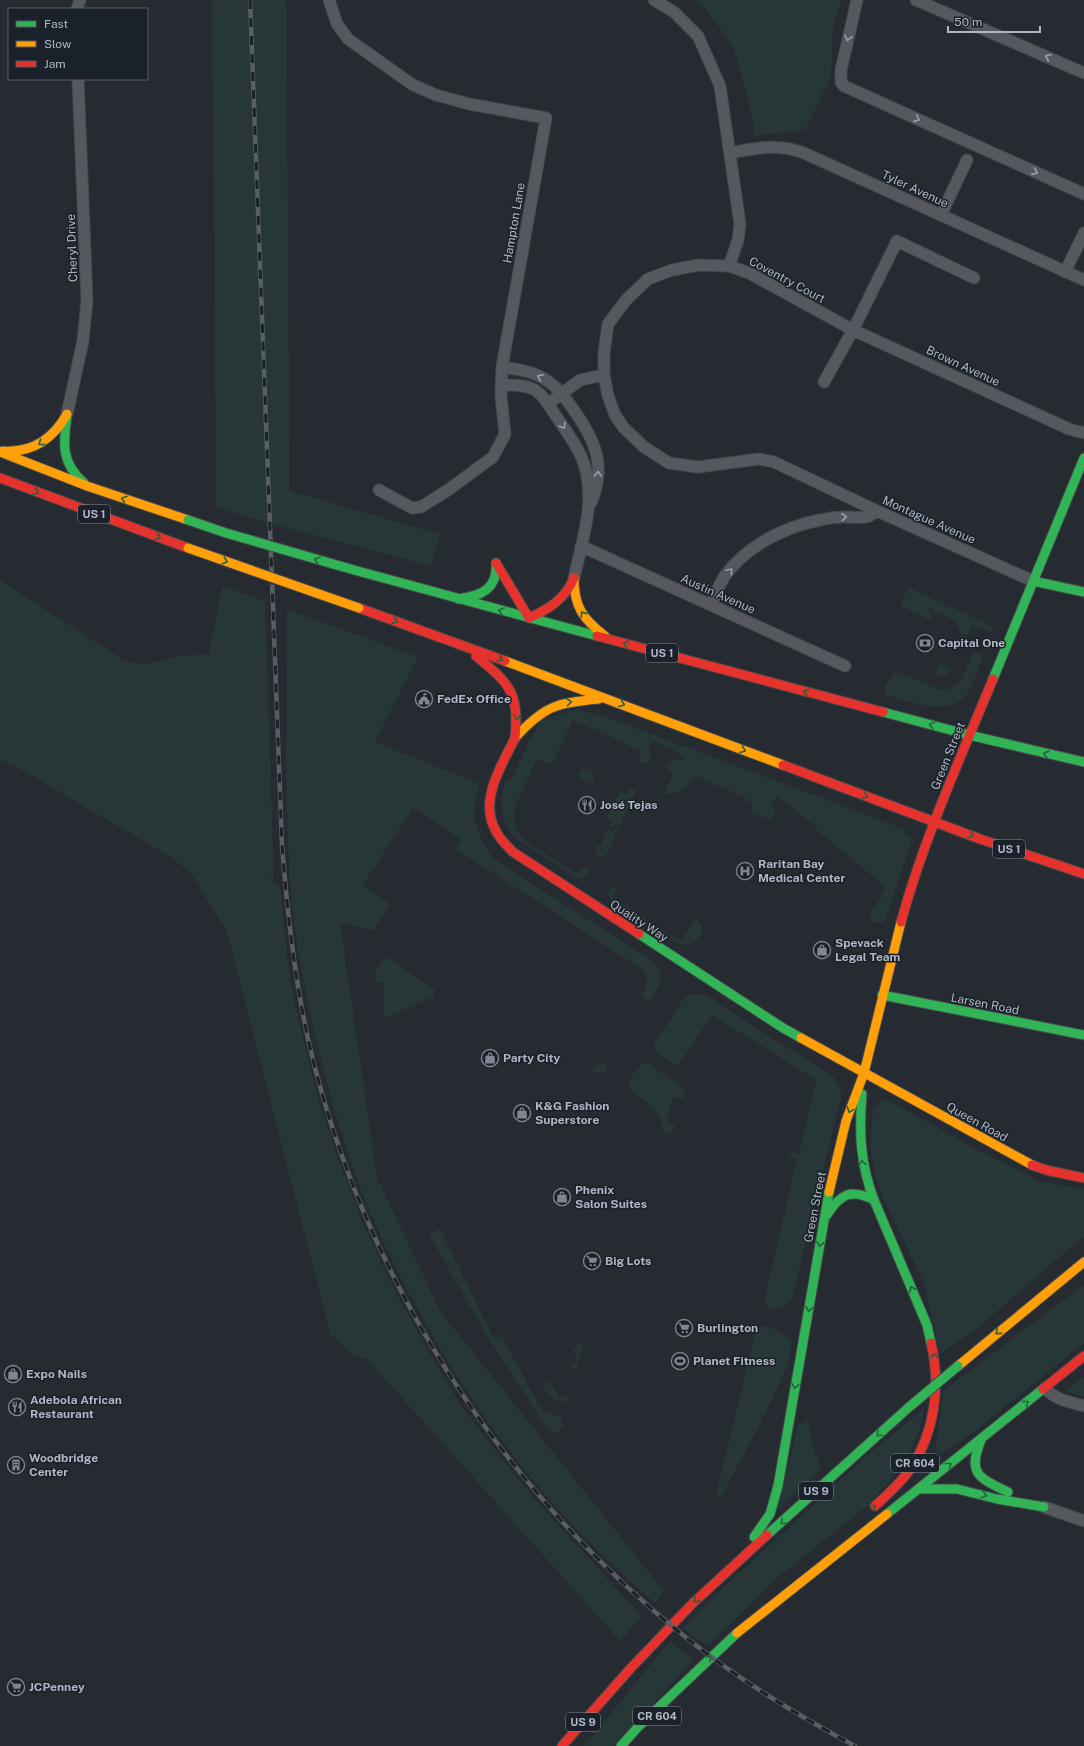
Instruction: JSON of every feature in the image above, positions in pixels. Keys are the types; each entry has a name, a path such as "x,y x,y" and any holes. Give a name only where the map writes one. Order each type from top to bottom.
{"main road":[{"path":"0,451 14,452 36,447 52,434 67,414"},
{"path":"67,414 64,442 66,461 77,478 87,486"},
{"name":"US 1","path":"0,451 87,486 240,538 610,640 970,735 1084,762"},
{"name":"Green Street","path":"724,1573 759,1531 770,1514 774,1502 781,1473 825,1217 846,1121 864,1073 882,995 907,900 934,822 1084,458"},
{"name":"US 1","path":"0,478 97,516 463,645 934,822 1084,874"},
{"path":"458,599 480,594 490,587 496,578 496,563 528,618 547,610 561,601 568,593 574,578"},
{"path":"574,578 575,596 579,609 588,622 610,640"},
{"name":"Montague Avenue","path":"1033,580 1084,592"},
{"path":"463,645 503,679 513,691 518,711 515,738"},
{"path":"515,738 534,717 546,708 562,703 606,698"},
{"name":"Quality Way","path":"515,738 494,783 489,807 494,829 507,847 555,881 766,1018 864,1073"},
{"name":"Larsen Road","path":"882,995 1084,1035"},
{"name":"Green Street","path":"864,1073 859,1126 860,1147 863,1170 874,1200"},
{"name":"Queen Road","path":"864,1073 1029,1164 1046,1170 1084,1178"},
{"path":"825,1217 834,1203 847,1194 862,1194 874,1200"},
{"name":"CR 604","path":"869,1511 898,1486 916,1461 930,1427 936,1390 934,1355 927,1325 874,1200"},
{"path":"1028,1307 1068,1262"},
{"name":"US 9","path":"562,1746 635,1663 724,1573 908,1408 1084,1262"},
{"path":"621,1746 681,1685 748,1623 981,1440 1084,1356"},
{"path":"981,1440 975,1451 974,1465 978,1476 983,1480 1044,1508"},
{"path":"918,1489 957,1489 997,1499 1044,1508"},
{"path":"819,1567 849,1533"},
{"name":"CR 604","path":"633,1746 681,1685"}],"street":[{"name":"Hampton Lane","path":"329,0 337,24 348,39 413,85 436,95 468,104 546,118 502,367 501,385 505,434 492,457 448,490 421,507 412,508 379,490"},
{"path":"654,0 674,12 698,36 720,86 740,224 738,240 729,266"},
{"path":"857,0 841,70 841,82 844,86 1084,194"},
{"path":"916,0 1084,73"},
{"name":"Cheryl Drive","path":"67,414 83,341 87,300 78,80"},
{"name":"Tyler Avenue","path":"730,153 773,146 795,150 1084,280"},
{"path":"941,215 967,160"},
{"path":"1065,272 1084,233"},
{"path":"824,382 853,330 897,241 974,278"},
{"name":"Coventry Court","path":"767,460 744,460 698,467 669,463 644,447 624,428 615,416 611,406 604,375 604,354 608,324 626,300 648,279 672,270 698,264 729,266 749,273 833,319"},
{"name":"Brown Avenue","path":"833,319 853,330 1063,426 1084,433"},
{"path":"502,367 536,375 551,384 562,394 592,438 598,459 599,474 595,493 589,509 574,578"},
{"path":"548,404 580,380 604,375"},
{"path":"501,385 522,385 532,387 541,394 576,446 583,462 587,477 589,509"},
{"path":"576,446 592,438"},
{"name":"Montague Avenue","path":"767,460 1033,580"},
{"path":"711,605 720,585 730,570 750,551 768,539 787,529 809,522 832,518 866,517 873,514 875,510"},
{"name":"Austin Avenue","path":"581,546 845,666"},
{"path":"1045,1388 1052,1396 1084,1406"},
{"path":"1044,1508 1084,1521"}],"shaded area":[{"path":"212,0 286,0 290,491 440,534 431,566 254,519 216,507"},
{"path":"697,0 841,0 833,27 831,76 805,130 755,136 747,94 733,47 706,9"},
{"path":"0,580 125,661 146,664 178,656 209,654 222,586 265,601 274,881 259,873 280,886 287,957 294,1000 319,1101 334,1148 362,1221 391,1283 423,1342 459,1402 499,1456 534,1498 642,1617 620,1641 368,1360 350,1354 330,1333 227,932 190,872 169,856 15,766 0,760"},
{"path":"908,587 994,627 992,633 971,625 969,633 963,635 961,634 954,620 928,608 934,622 900,606"},
{"path":"287,609 418,657 375,742 480,784 475,799 474,819 482,840 491,856 510,870 652,960 660,971 661,981 657,991 649,1001 641,996 647,983 647,977 643,970 456,849 461,840 413,808 362,886 390,904 373,931 340,922 377,1177 440,1311 664,1591 655,1603 600,1553 557,1508 532,1479 487,1420 446,1358 409,1293 378,1231 362,1192 339,1126 321,1058 304,982 294,922 291,892 286,786"},
{"path":"976,652 982,653 983,656 971,687 961,700 952,705 941,707 930,706 885,695 885,686 895,672 902,673 938,689 944,690 951,688 961,681 973,654"},
{"path":"940,664 951,669 948,674 943,676 935,674"},
{"path":"577,709 614,720 907,830 905,835 913,838 885,921 879,923 871,922 869,919 873,908 882,897 881,894 886,887 816,830 817,828 777,795 771,806 775,809 776,814 770,821 751,812 753,803 745,800 746,798 695,776 684,788 669,795 665,793 665,791 673,774 665,768 672,761 683,761 685,756 653,741 649,748 651,754 650,760 647,763 642,763 638,759 641,751 573,720 552,764 537,759 515,807 514,820 515,828 524,840 577,874 584,866 588,868 589,873 583,878 575,877 522,843 509,830 505,823 502,797 506,780 513,777 528,743 536,730 539,720"},
{"path":"585,768 590,770 594,776 592,784 578,778 581,771"},
{"path":"631,788 636,791 619,827 613,825 610,828 611,832 618,830 607,854 604,856 599,856 595,852 597,845 600,846 612,820 607,818 619,793 627,793"},
{"path":"614,886 617,889 612,897 680,941 696,919 702,925 701,934 695,941 687,945 678,944 611,901 608,892 611,887"},
{"path":"387,957 435,990 433,997 384,1018 384,983 376,982 376,971 379,965"},
{"path":"697,993 708,997 833,1076 842,1094 792,1298 781,1308 772,1310 764,1302 797,1159 790,1157 788,1154 791,1152 799,1154 816,1080 712,1015 678,1066 657,1053 654,1047 655,1042 682,1001 687,996"},
{"path":"599,1061 608,1065 605,1071 599,1074 592,1071"},
{"path":"643,1063 649,1064 684,1088 683,1099 673,1097 666,1122 675,1125 672,1134 663,1132 660,1118 656,1112 647,1102 629,1089 631,1079 635,1071"},
{"path":"884,1098 978,1150 1039,1181 1084,1189 1084,1236 980,1326 940,1354 924,1283 885,1202 876,1179 870,1147 873,1108"},
{"path":"440,1229 494,1339 502,1336 543,1410 562,1418 564,1425 560,1431 552,1431 542,1421 502,1359 452,1276 429,1234"},
{"path":"1082,1286 1084,1290 1084,1343 966,1438 940,1455 935,1451 943,1391"},
{"path":"763,1325 779,1331 789,1339 791,1342 791,1353 785,1371 764,1417 722,1495 716,1495 756,1330"},
{"path":"581,1344 582,1348 578,1368 572,1370 570,1365 578,1361 572,1348"},
{"path":"1084,1377 1084,1397 1065,1391"},
{"path":"550,1381 559,1398 568,1395 570,1399 560,1403 549,1395 543,1387 543,1384"},
{"path":"924,1409 920,1429 906,1462 866,1507 782,1574 707,1646 683,1628 713,1597 871,1452"},
{"path":"808,1419 813,1447 822,1468 778,1510 798,1425"},
{"path":"670,1641 694,1659 613,1746 584,1746"}],"railway":[{"path":"250,0 282,845 295,967 303,1015 332,1127 364,1212 402,1294 448,1372 500,1446 557,1516 621,1581 689,1640 729,1670 770,1697 855,1746"}],"traffic: fast":[{"path":"67,416 65,435 65,452 67,460 71,468 84,483"},
{"path":"993,679 1084,458"},
{"path":"188,520 226,533 354,570"},
{"path":"458,599 474,596 486,590 494,579 496,563"},
{"path":"354,570 597,636"},
{"path":"1033,581 1084,592"},
{"path":"883,712 969,735 1084,762"},
{"path":"639,934 783,1028 801,1038"},
{"path":"882,995 1084,1035"},
{"path":"862,1094 861,1135 863,1160 874,1200"},
{"path":"802,1348 829,1192"},
{"path":"827,1215 837,1202 847,1195 859,1194 874,1200"},
{"path":"874,1200 927,1325 931,1343"},
{"path":"754,1537 770,1514 778,1486 802,1348"},
{"path":"908,1408 958,1366"},
{"path":"887,1514 1043,1389"},
{"path":"767,1535 908,1408"},
{"path":"981,1440 975,1460 978,1474 990,1483 1008,1492"},
{"path":"918,1489 957,1489 997,1499 1044,1507"},
{"path":"621,1746 638,1727 737,1633"}],"traffic: slow":[{"path":"3,451 23,450 41,443 55,431 67,414"},
{"path":"0,452 87,486 188,520"},
{"path":"188,548 359,608"},
{"path":"574,578 574,588 581,612 591,624 605,636"},
{"path":"505,661 783,765"},
{"path":"515,738 534,719 552,708 572,702 599,699"},
{"path":"829,1192 846,1121 864,1073 901,922"},
{"path":"801,1038 1032,1165"},
{"path":"958,1366 1084,1262"},
{"path":"737,1633 887,1514"}],"traffic: jam":[{"path":"0,478 188,548"},
{"path":"496,563 529,618 550,607 561,598 574,578"},
{"path":"359,608 505,661"},
{"path":"597,636 883,712"},
{"path":"476,656 497,674 510,690 515,710 515,738"},
{"path":"901,922 920,860 955,769 993,679"},
{"path":"515,738 495,780 492,791 490,814 497,833 513,852 639,934"},
{"path":"783,765 980,839 1084,874"},
{"path":"1032,1165 1046,1170 1084,1178"},
{"path":"875,1506 903,1479 911,1468 926,1439 931,1423 935,1391 934,1359 931,1343"},
{"path":"1043,1389 1084,1356"},
{"path":"562,1746 630,1669 693,1603 767,1535"}],"place":[{"name":"Capital One","path":"925,643"},
{"name":"FedEx Office","path":"424,699"},
{"name":"José Tejas","path":"587,805"},
{"name":"Raritan Bay Medical Center","path":"745,871"},
{"name":"Spevack Legal Team","path":"822,950"},
{"name":"Party City","path":"490,1058"},
{"name":"K&G Fashion Superstore","path":"522,1113"},
{"name":"Phenix Salon Suites","path":"562,1197"},
{"name":"Big Lots","path":"592,1261"},
{"name":"Burlington","path":"684,1328"},
{"name":"Planet Fitness","path":"680,1361"},
{"name":"Expo Nails","path":"13,1374"},
{"name":"Adebola African Restaurant","path":"17,1407"},
{"name":"Woodbridge Center","path":"16,1465"},
{"name":"JCPenney","path":"16,1687"}]}
